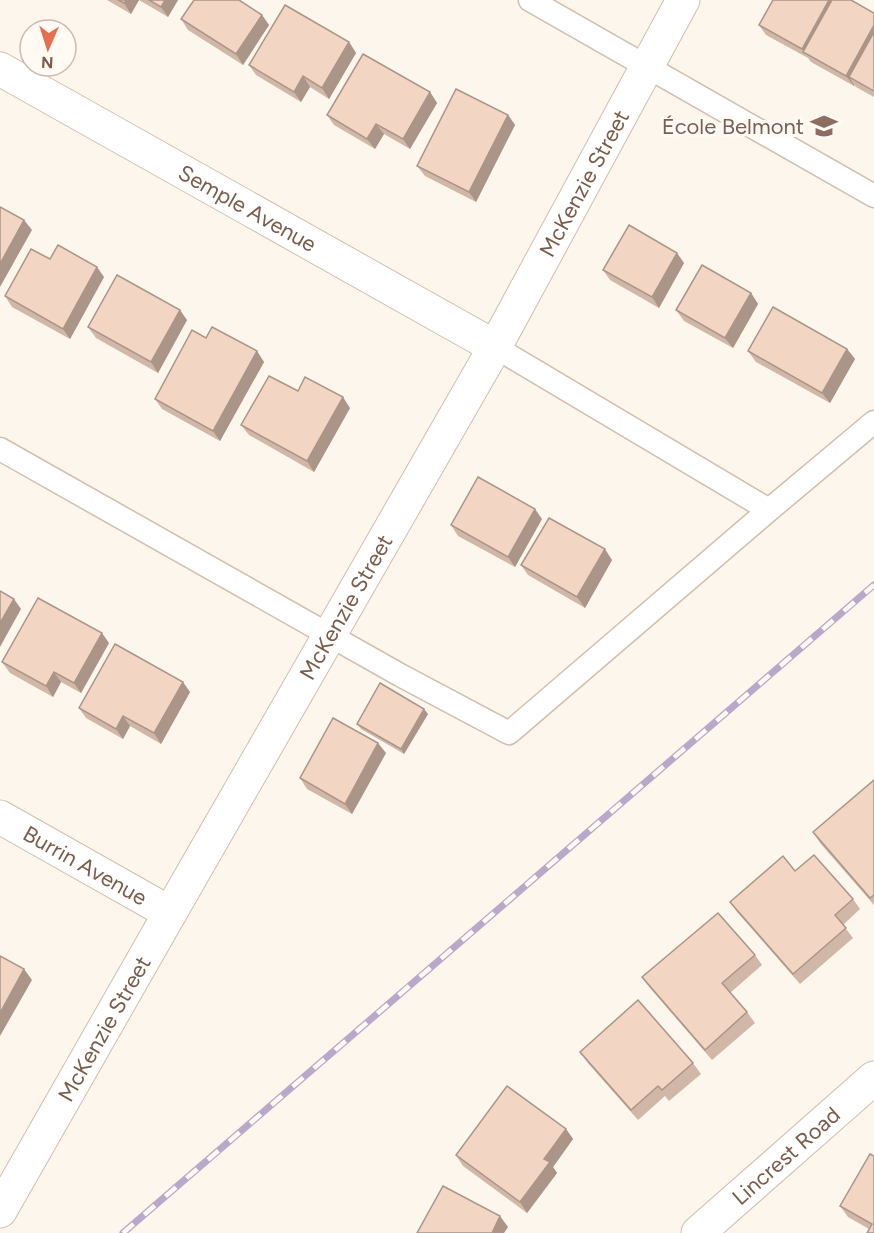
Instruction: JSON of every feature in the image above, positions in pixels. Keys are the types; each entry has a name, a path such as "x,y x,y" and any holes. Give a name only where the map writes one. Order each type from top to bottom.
{"street":[{"name":"McKenzie Street","path":"0,1211 495,347 683,0"},
{"name":"Semple Avenue","path":"0,69 495,347"},
{"name":"Burrin Avenue","path":"0,817 170,912"},
{"name":"Lincrest Road","path":"698,1233 874,1078"}],"lane":[{"path":"530,0 874,196"},
{"path":"495,347 769,510"},
{"path":"0,448 400,675 509,733 874,422"}],"building":[{"path":"149,0 165,0 161,7"},
{"path":"194,0 239,0 262,15 236,54 181,19"},
{"path":"773,0 829,0 802,49 759,25"},
{"path":"832,0 851,0 874,13 874,25 846,76 803,52"},
{"path":"285,5 349,42 322,88 303,76 294,92 249,65"},
{"path":"874,32 874,91 849,77"},
{"path":"363,54 430,92 403,139 376,124 367,139 327,115"},
{"path":"456,89 508,115 469,192 417,166"},
{"path":"0,207 24,220 0,264"},
{"path":"629,225 677,253 652,297 603,270"},
{"path":"58,245 97,267 63,329 5,296 31,249 50,259"},
{"path":"702,265 751,293 725,338 676,310"},
{"path":"117,275 180,310 151,362 88,327"},
{"path":"773,307 847,349 822,393 748,351"},
{"path":"212,327 257,351 213,431 155,399 192,330 206,338"},
{"path":"269,376 298,391 305,377 343,397 307,461 241,425"},
{"path":"478,477 535,509 508,557 451,525"},
{"path":"549,518 605,549 577,597 521,565"},
{"path":"0,591 14,599 0,623"},
{"path":"38,598 102,633 74,683 54,672 46,686 2,662"},
{"path":"115,644 183,682 154,733 123,716 116,729 79,708"},
{"path":"380,683 424,709 401,749 357,724"},
{"path":"333,718 378,743 345,804 300,778"},
{"path":"874,780 874,895 870,898 813,832"},
{"path":"814,855 853,899 835,915 846,928 793,974 730,902 783,856 795,871"},
{"path":"718,913 755,955 722,983 747,1012 705,1050 642,977"},
{"path":"0,956 24,969 0,1013"},
{"path":"638,1000 693,1063 662,1090 658,1086 631,1110 580,1052"},
{"path":"507,1086 566,1129 544,1159 550,1162 520,1202 456,1155"},
{"path":"870,1154 874,1156 874,1233 867,1233 872,1224 840,1206"},
{"path":"443,1186 500,1216 492,1233 417,1233"}],"railway":[{"path":"123,1233 874,585"}],"place":[{"name":"École Belmont","path":"824,126"}]}
